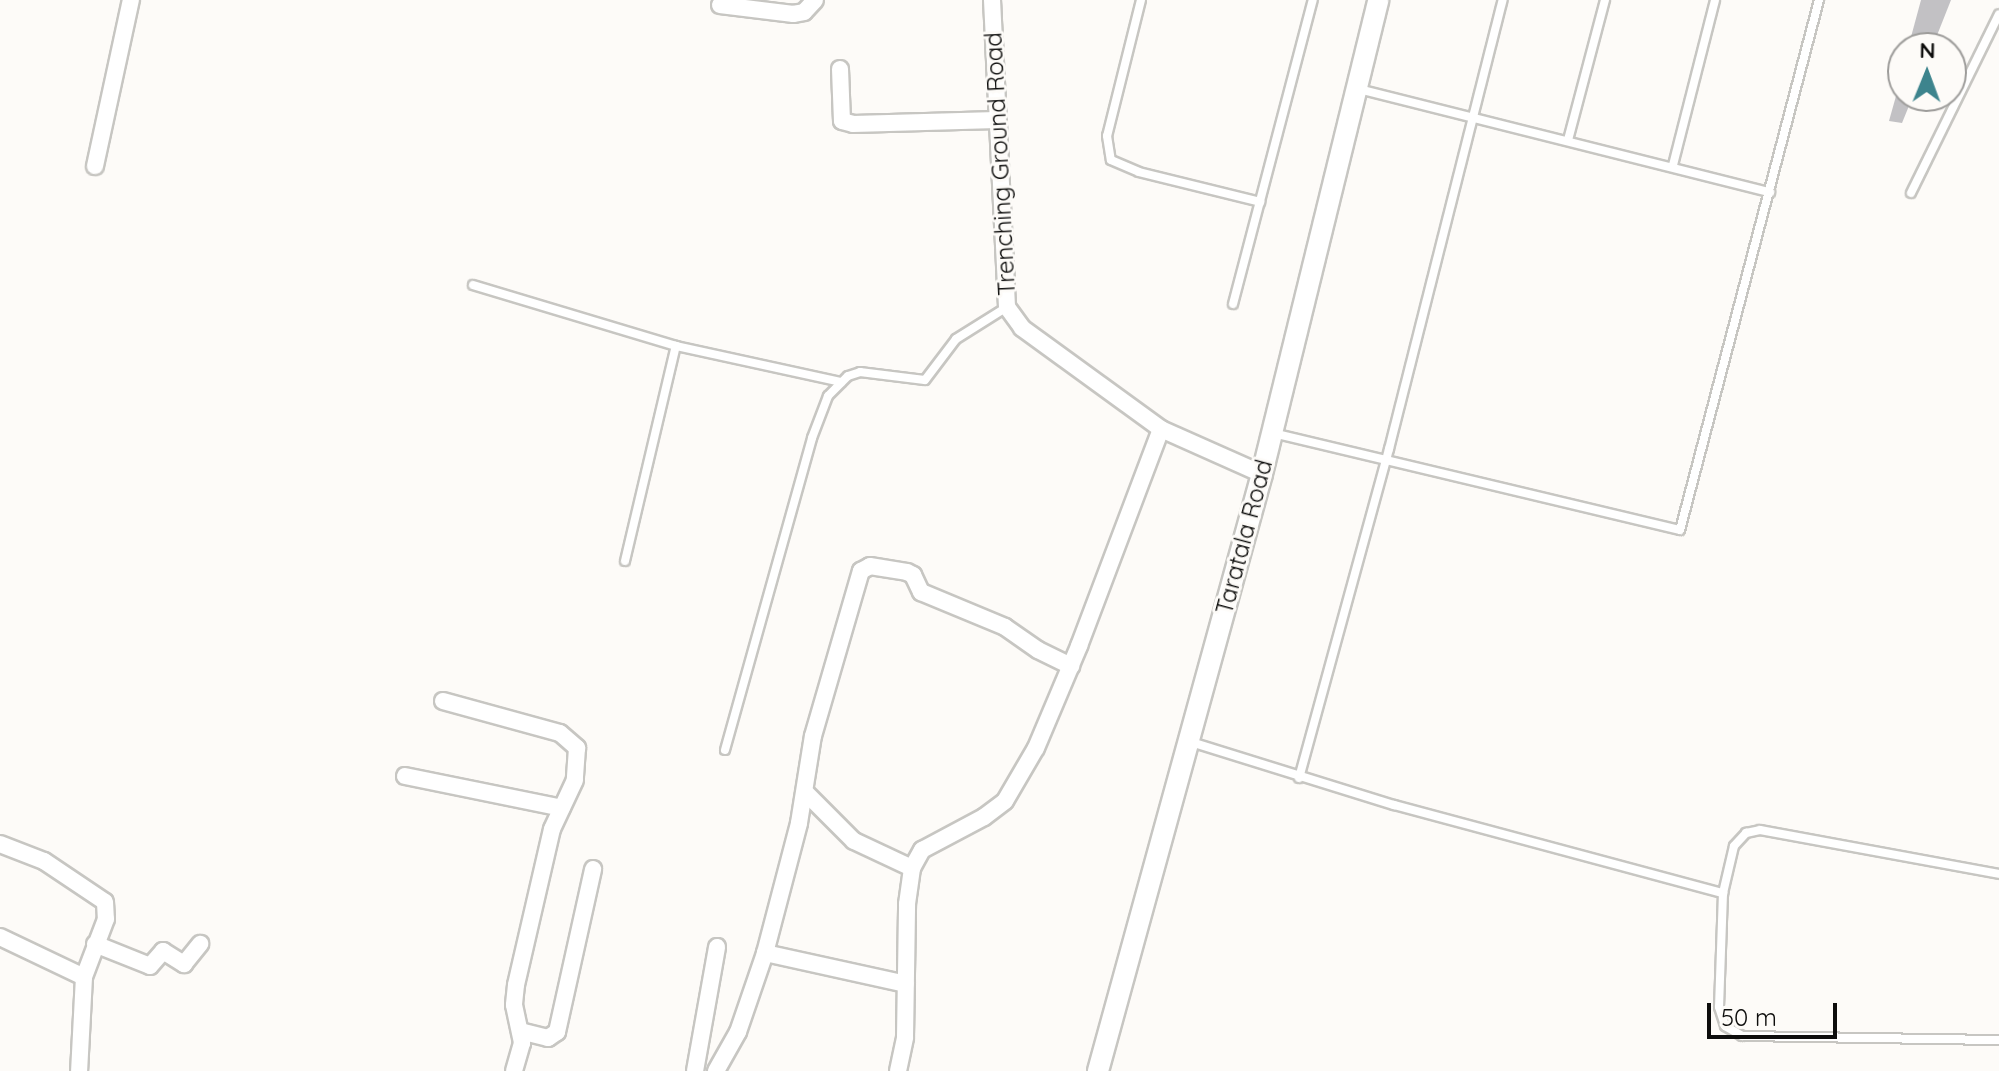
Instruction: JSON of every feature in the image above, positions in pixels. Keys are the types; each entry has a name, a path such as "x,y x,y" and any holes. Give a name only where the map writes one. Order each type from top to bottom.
{"street":[{"path":"95,166 131,0"},
{"path":"720,5 793,14 804,12 815,0"},
{"name":"Trenching Ground Road","path":"992,0 1007,307 1022,328 1161,429 1262,474"},
{"name":"Taratala Road","path":"1098,1071 1262,474 1378,0"},
{"path":"840,69 842,121 853,124 997,120"},
{"path":"898,1071 905,1037 907,904 912,868 922,850 984,817 1005,801 1036,748 1071,666 1161,429"},
{"path":"716,1071 738,1032 765,953 805,792 813,736 859,576 866,567 907,572 913,575 921,592 1005,627 1038,650 1071,666"},
{"path":"443,701 547,728 572,740 577,748 575,780 552,829 516,985 514,1005 522,1043 514,1071"},
{"path":"405,776 562,808"},
{"path":"805,792 854,841 912,868"},
{"path":"0,844 44,861 105,902 106,919 84,977 79,1071"},
{"path":"520,1031 548,1038 557,1032 593,869"},
{"path":"0,937 84,977"},
{"path":"95,944 150,966 163,951 184,964 200,944"},
{"path":"695,1071 717,947"},
{"path":"765,953 906,984"}],"lane":[{"path":"1141,0 1107,136 1111,160 1139,172 1260,202"},
{"path":"1233,304 1313,0"},
{"path":"1299,778 1385,462 1503,0"},
{"path":"1568,140 1605,0"},
{"path":"1673,165 1715,0"},
{"path":"1272,433 1680,530 1819,0"},
{"path":"1911,193 1999,14"},
{"path":"1354,88 1673,165 1770,192"},
{"path":"473,285 676,346 841,382"},
{"path":"725,750 812,438 828,396 841,382 860,372 925,380 956,339 1007,307"},
{"path":"625,561 676,346"},
{"path":"1187,740 1299,778 1723,893"},
{"path":"1999,874 1760,830 1746,833 1734,846 1723,893 1719,1007 1720,1018 1735,1034 1754,1038 1999,1040"}],"building":[{"path":"1921,0 1951,0 1938,32 1912,32"},
{"path":"1892,112 1906,112 1902,123 1889,121"}]}
